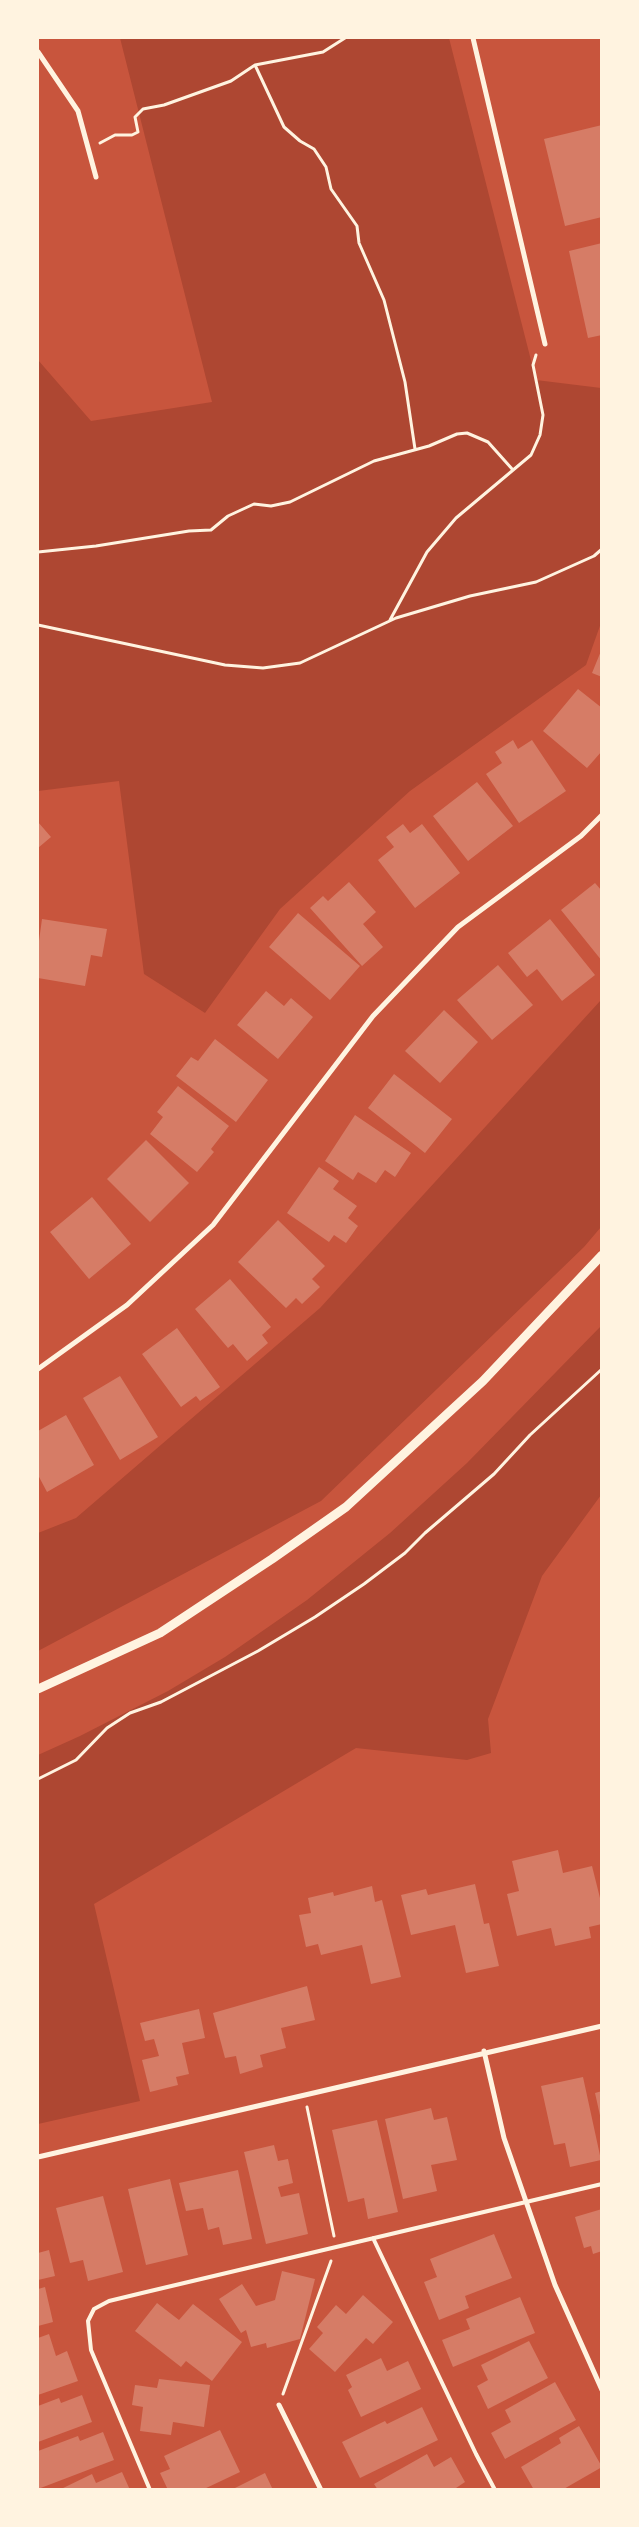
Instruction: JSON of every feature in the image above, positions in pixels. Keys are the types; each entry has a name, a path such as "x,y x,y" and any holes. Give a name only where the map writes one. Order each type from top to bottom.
{"street":[{"path":"473,38 545,344"},
{"path":"38,52 78,111 96,178"},
{"path":"38,1368 127,1305 213,1225 373,1016 458,927 581,836 602,815"},
{"path":"38,1689 160,1633 272,1559 346,1507 483,1381 602,1255"},
{"path":"38,2157 602,2026"},
{"path":"484,2052 504,2138 554,2285 602,2390"},
{"path":"279,2405 321,2490"}],"lane":[{"path":"150,2490 91,2350 88,2321 94,2309 108,2301 602,2184"},
{"path":"372,2238 495,2490"}],"path":[{"path":"89,150 115,135 132,135 138,132 135,117 142,109 164,105 231,81 255,65 323,52 344,38"},
{"path":"255,65 284,127 300,142 314,149 326,167 331,189 357,226 359,243 384,300 405,382 416,449"},
{"path":"390,620 427,552 456,518 531,455 540,435 543,415 533,366 535,357 545,344"},
{"path":"38,552 96,546 189,531 211,530 228,516 254,504 270,506 290,502 374,461 467,433 488,442 496,448 514,470"},
{"path":"38,625 225,665 263,668 300,663 390,620 470,596 536,582 594,556 602,549"},
{"path":"38,1779 76,1760 107,1728 130,1713 161,1702 258,1651 315,1617 364,1584 406,1553 425,1532 494,1474 530,1434 602,1369"}],"shaded area":[{"path":"120,38 449,38 536,380 601,388 601,623 586,665 410,791 280,909 205,1013 144,974 119,781 38,791 38,360 91,421 212,402"},
{"path":"601,1000 601,1227 584,1247 321,1501 38,1651 38,1533 76,1518 320,1308"},
{"path":"601,1326 601,1495 542,1576 488,1719 491,1753 467,1760 356,1748 94,1904 140,2101 38,2124 38,1755 80,1736 168,1691 225,1657 307,1600 390,1533 467,1463"}],"building":[{"path":"602,125 602,217 565,226 544,139"},
{"path":"602,243 602,335 588,338 569,251"},
{"path":"602,651 602,677 592,673"},
{"path":"578,689 602,708 602,751 587,768 543,731"},
{"path":"513,740 518,749 532,740 566,791 519,823 486,774 502,763 495,752"},
{"path":"477,782 513,826 468,861 433,816"},
{"path":"38,822 51,837 38,848"},
{"path":"403,824 410,833 422,824 460,873 415,908 378,860 394,847 386,837"},
{"path":"349,882 376,912 363,924 383,947 362,966 310,908 323,896 328,901"},
{"path":"595,883 602,891 602,961 561,910"},
{"path":"298,913 360,966 330,1000 269,947"},
{"path":"42,919 107,929 102,957 91,955 85,986 38,978 38,948"},
{"path":"550,919 595,975 562,1001 537,969 527,977 508,953"},
{"path":"498,965 533,1005 492,1040 457,1000"},
{"path":"266,991 284,1006 291,998 313,1017 278,1059 237,1025"},
{"path":"444,1010 478,1042 440,1083 405,1051"},
{"path":"215,1039 268,1080 236,1122 176,1076 191,1057 198,1061"},
{"path":"394,1074 452,1119 425,1153 368,1108"},
{"path":"178,1086 229,1126 211,1149 214,1152 197,1172 150,1134 163,1117 157,1112"},
{"path":"355,1115 411,1153 395,1177 385,1170 376,1183 358,1172 353,1180 325,1161"},
{"path":"146,1140 189,1183 150,1222 107,1179"},
{"path":"319,1167 339,1181 333,1189 357,1206 348,1218 358,1226 346,1243 334,1235 329,1242 287,1213"},
{"path":"92,1197 131,1244 89,1279 50,1232"},
{"path":"278,1220 325,1266 312,1279 320,1287 302,1304 296,1298 286,1308 238,1262"},
{"path":"230,1279 271,1327 262,1335 268,1343 247,1361 233,1344 228,1348 195,1309"},
{"path":"177,1328 220,1387 200,1401 196,1396 181,1407 142,1354"},
{"path":"120,1376 158,1437 120,1460 83,1398"},
{"path":"66,1415 94,1465 47,1492 38,1475 38,1431"},
{"path":"558,1850 563,1873 592,1866 602,1906 602,1924 589,1927 591,1938 555,1946 551,1928 517,1936 507,1894 519,1891 512,1861"},
{"path":"475,1884 484,1924 489,1923 499,1966 466,1973 455,1925 411,1935 401,1895 426,1889 428,1895"},
{"path":"372,1886 375,1902 382,1900 401,1977 371,1984 362,1945 321,1955 318,1944 306,1947 299,1915 311,1913 308,1898 333,1892 334,1896"},
{"path":"307,1986 315,2020 281,2028 286,2048 260,2055 263,2067 240,2074 236,2056 225,2058 213,2013"},
{"path":"199,2009 205,2038 182,2043 189,2074 176,2077 178,2085 150,2092 142,2060 159,2056 154,2039 145,2041 140,2023"},
{"path":"583,2077 601,2160 570,2167 565,2143 554,2145 541,2086"},
{"path":"602,2091 602,2120 601,2120 595,2093"},
{"path":"431,2108 434,2120 447,2117 457,2160 431,2165 437,2191 403,2199 385,2119"},
{"path":"377,2120 398,2212 368,2219 364,2198 348,2202 332,2130"},
{"path":"274,2145 278,2161 288,2159 293,2183 278,2187 281,2197 299,2193 308,2234 266,2244 244,2152"},
{"path":"238,2170 252,2239 223,2245 219,2227 208,2230 203,2208 186,2211 179,2183"},
{"path":"170,2179 188,2255 146,2265 128,2189"},
{"path":"103,2196 123,2272 88,2281 83,2260 70,2263 56,2208"},
{"path":"602,2209 602,2251 593,2254 591,2246 584,2248 575,2217"},
{"path":"494,2234 512,2278 465,2296 469,2308 439,2320 424,2282 437,2277 430,2259"},
{"path":"49,2250 55,2276 38,2280 38,2253"},
{"path":"282,2271 315,2279 300,2339 267,2348 266,2343 251,2347 246,2330 241,2333 219,2299 242,2284 256,2306 275,2300"},
{"path":"45,2287 53,2322 38,2326 38,2289"},
{"path":"363,2295 393,2322 373,2344 366,2338 335,2372 309,2349 323,2333 317,2327 336,2305 346,2314"},
{"path":"520,2297 535,2333 453,2367 442,2340 470,2329 466,2319"},
{"path":"157,2303 179,2320 193,2304 242,2342 212,2381 186,2361 181,2367 135,2331"},
{"path":"49,2334 56,2356 67,2351 78,2381 38,2395 38,2338"},
{"path":"529,2341 548,2378 488,2409 477,2386 488,2380 481,2365"},
{"path":"381,2358 387,2371 408,2361 421,2389 361,2417 348,2390 352,2387 346,2375"},
{"path":"159,2379 210,2385 204,2427 173,2422 171,2435 140,2431 143,2407 132,2405 135,2385 157,2388"},
{"path":"555,2382 576,2420 505,2459 491,2433 511,2422 505,2410"},
{"path":"82,2395 92,2422 38,2442 38,2406 59,2398 61,2403"},
{"path":"422,2407 438,2440 360,2478 342,2442 385,2421 387,2424"},
{"path":"579,2426 602,2467 562,2490 534,2490 521,2467 561,2443 559,2438"},
{"path":"220,2430 240,2472 202,2490 168,2490 160,2473 170,2469 164,2456"},
{"path":"103,2432 114,2460 38,2489 38,2451 78,2436 80,2441"},
{"path":"427,2454 434,2467 451,2457 465,2482 453,2490 378,2490 374,2484"},
{"path":"122,2472 130,2490 59,2490 92,2474 96,2483"},
{"path":"265,2473 273,2490 231,2490"}]}
